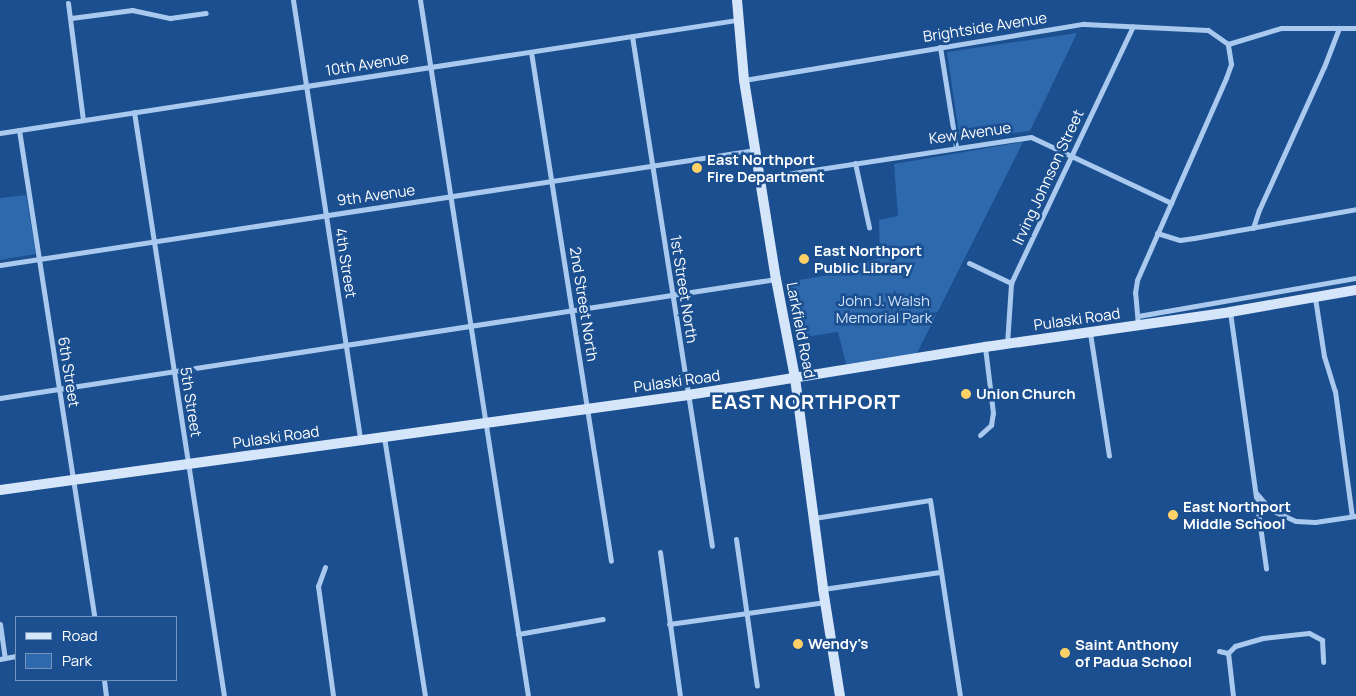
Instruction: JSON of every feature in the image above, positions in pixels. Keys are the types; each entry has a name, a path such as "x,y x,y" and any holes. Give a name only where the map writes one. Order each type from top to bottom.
{"main road":[{"name":"Larkfield Road","path":"737,0 737,20 744,80 776,279 795,378 823,589 840,696"},
{"name":"Pulaski Road","path":"0,490 688,395 985,347 1090,333 1138,321 1230,312 1356,290"}],"street":[{"name":"4th Street","path":"293,0 360,441"},
{"path":"420,0 528,696"},
{"path":"68,3 83,120"},
{"path":"71,18 132,10 170,18 206,13"},
{"name":"10th Avenue","path":"0,133 737,20"},
{"name":"Brightside Avenue","path":"744,80 1084,24 1208,30 1228,44"},
{"name":"Irving Johnson Street","path":"1007,344 1011,283 1133,26"},
{"path":"1356,28 1281,28 1228,44 1231,64 1226,78 1137,280 1135,293 1138,321 1356,278"},
{"path":"1253,228 1259,210 1324,67 1339,28"},
{"name":"1st Street North","path":"632,36 712,546"},
{"path":"940,47 956,147"},
{"name":"2nd Street North","path":"531,52 611,561"},
{"name":"5th Street","path":"134,112 224,696"},
{"name":"6th Street","path":"19,130 94,616"},
{"name":"Kew Avenue","path":"760,178 1031,136 1171,203"},
{"name":"9th Avenue","path":"0,265 756,150"},
{"path":"855,163 869,227"},
{"path":"1158,233 1180,240 1356,209"},
{"path":"969,263 1011,283"},
{"path":"0,398 776,279"},
{"path":"1256,493 1271,510 1296,521 1314,522 1354,516 1335,391 1324,356 1315,298"},
{"path":"1230,312 1266,568"},
{"path":"1090,333 1109,456"},
{"path":"980,435 991,425 993,413 985,347"},
{"path":"384,438 425,696"},
{"path":"813,518 930,500 960,696"},
{"path":"736,540 757,686"},
{"path":"660,552 680,696"},
{"path":"325,567 318,586 333,696"},
{"path":"823,589 940,572"},
{"path":"669,624 825,602"},
{"path":"518,634 604,619"},
{"path":"0,624 2,659 15,656"},
{"path":"1233,696 1228,669 1228,653 1235,646 1293,633 1309,633 1322,640 1323,662"},
{"path":"1219,651 1228,653"},
{"path":"104,681 106,696"}],"green space":[{"path":"1077,33 1030,131 960,140 947,52"},
{"name":"John J. Walsh Memorial Park","path":"1023,142 916,355 846,364 838,332 798,338 788,282 851,271 853,265 880,258 879,220 898,216 894,164"},
{"path":"26,195 36,254 0,260 0,198"}],"place":[{"name":"East Northport Fire Department","path":"697,168"},
{"name":"East Northport Public Library","path":"804,259"},
{"name":"Union Church","path":"966,394"},
{"name":"East Northport Middle School","path":"1173,515"},
{"name":"Wendy's","path":"798,644"},
{"name":"Saint Anthony of Padua School","path":"1065,653"}],"district":[{"name":"EAST NORTHPORT","path":"806,401"}]}
